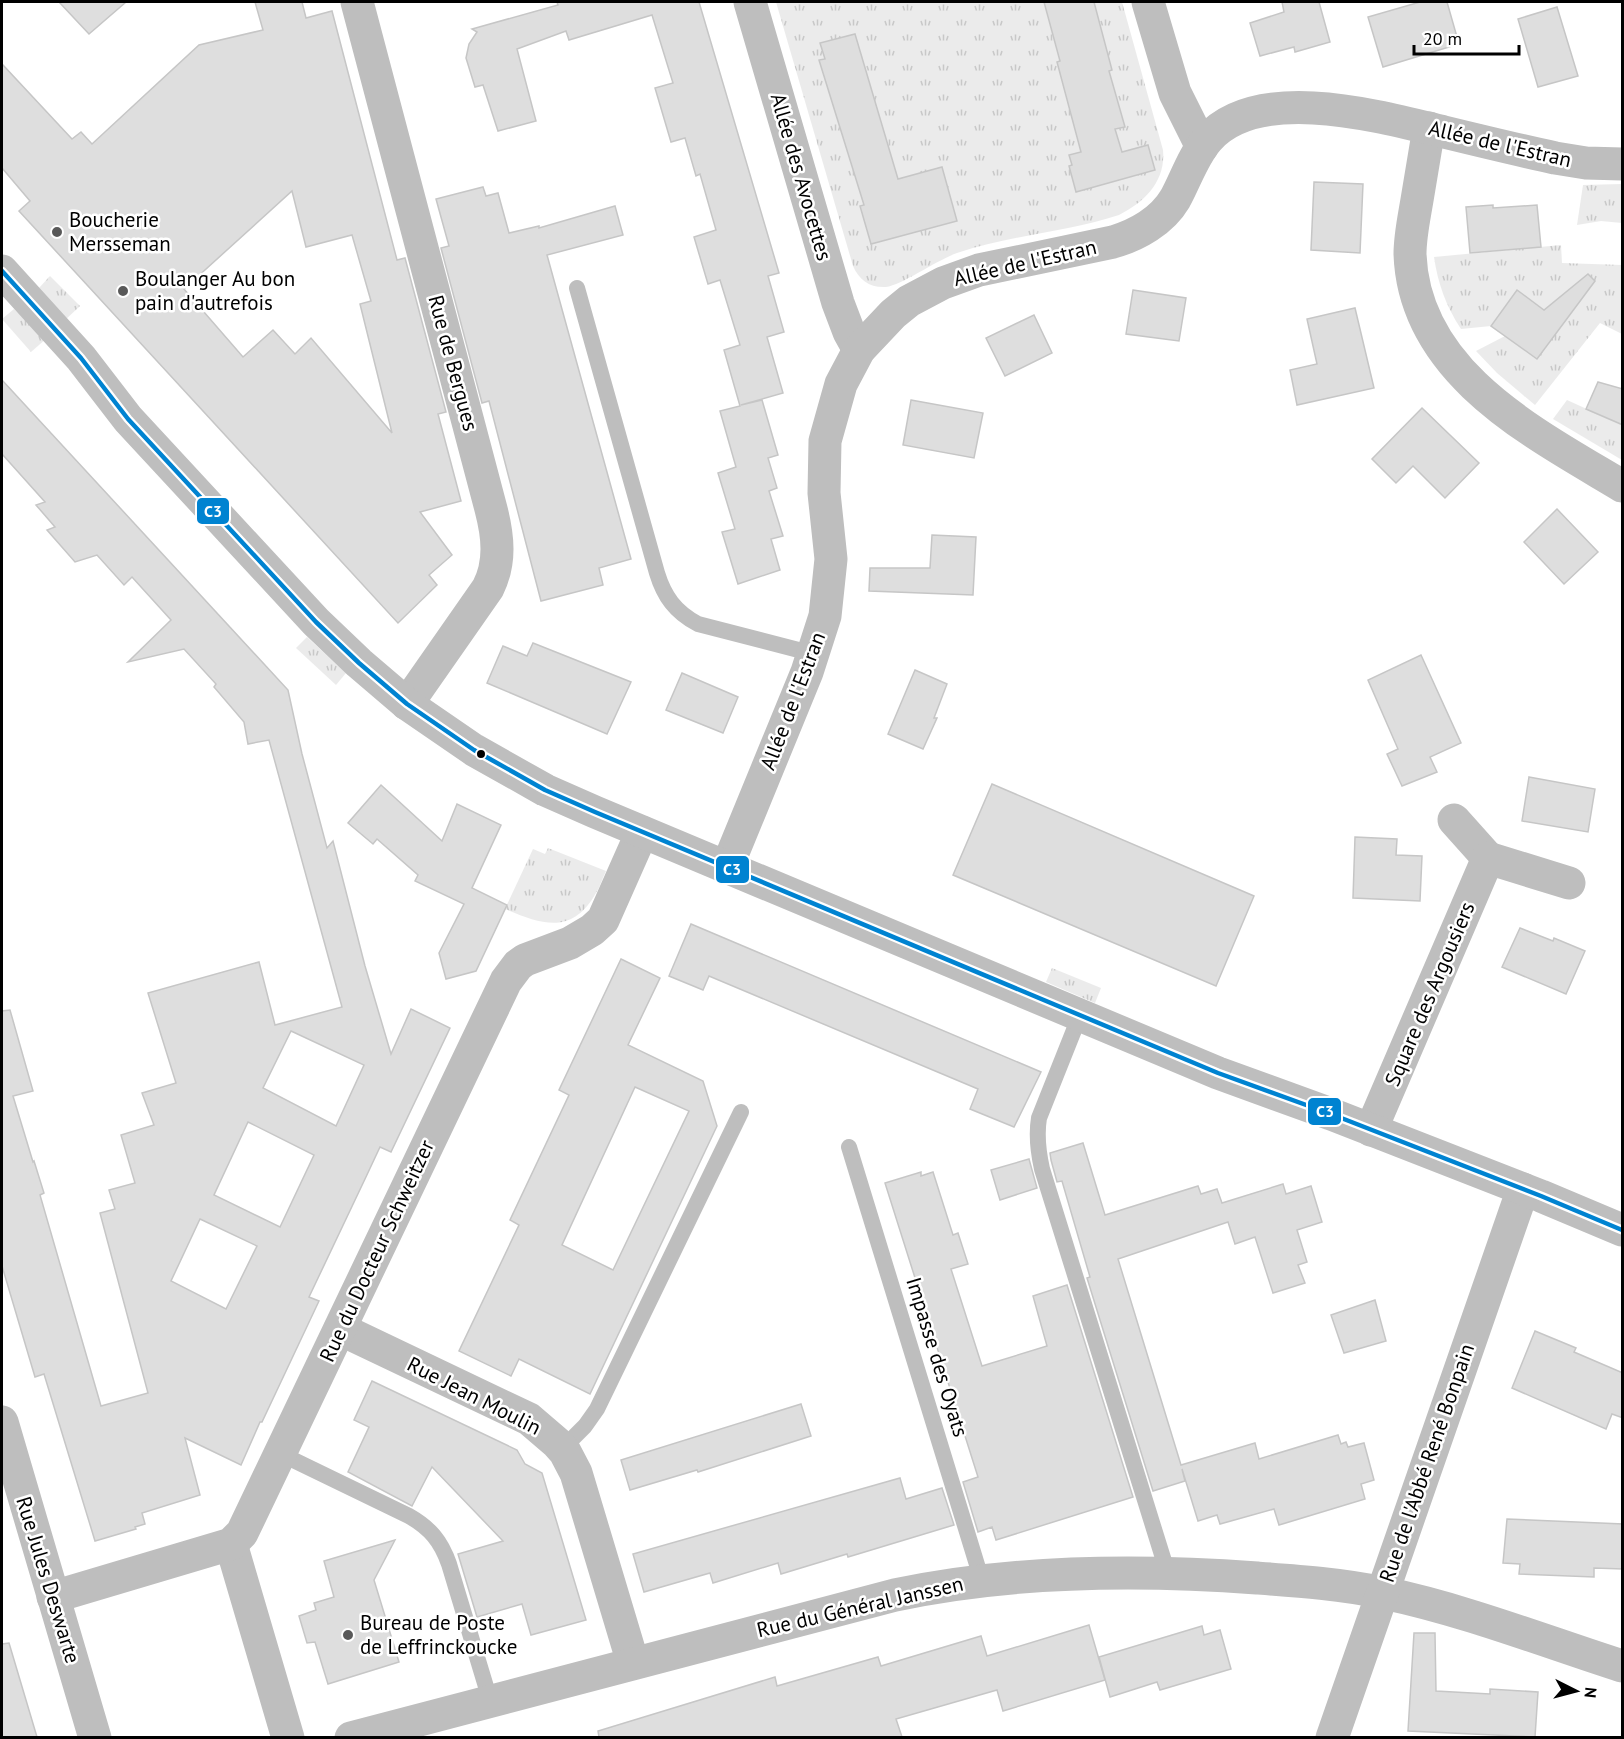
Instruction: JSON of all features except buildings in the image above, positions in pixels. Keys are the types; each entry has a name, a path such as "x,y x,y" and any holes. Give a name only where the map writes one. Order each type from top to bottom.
{"street":[{"name":"Rue de Bergues","path":"357,2 488,498 497,540 496,569 488,588 407,704"},
{"name":"Allée des Avocettes","path":"750,2 838,303 859,350"},
{"path":"1148,2 1175,93 1202,147"},
{"name":"Allée de l'Estran","path":"727,867 814,654 825,616 831,578 830,537 824,493 825,441 841,384 859,350 892,314 909,301 943,283 979,270 1125,238 1143,230 1163,214 1174,200 1202,147 1216,132 1249,115 1282,108 1342,109 1555,158 1586,163 1623,164"},
{"path":"1429,128 1410,253 1416,292 1427,322 1455,364 1498,408 1521,425 1623,486"},
{"path":"2,271 81,358 128,419 311,616 358,663 407,704 497,764 545,790 642,832 1080,1016 1218,1073 1371,1130 1623,1230"},
{"path":"1454,820 1488,858 1569,883"},
{"name":"Rue du Docteur Schweitzer","path":"231,1544 245,1527 281,1454 506,981 518,965 525,960 570,943 592,930 603,920 642,832"},
{"name":"Square des Argousiers","path":"1371,1130 1488,858"},
{"name":"Rue de l'Abbé René Bonpain","path":"1332,1737 1523,1189"},
{"name":"Rue Jean Moulin","path":"340,1329 529,1419 562,1449 571,1462 578,1479 633,1663"},
{"name":"Rue Jules Deswarte","path":"2,1422 95,1737"},
{"path":"54,1597 231,1544 288,1737"},
{"name":"Rue du Général Janssen","path":"351,1737 895,1595 982,1581 1045,1575 1168,1574 1285,1580 1383,1593 1445,1609 1623,1666"}],"lane":[{"path":"577,288 657,573 668,600 686,617 698,624 814,654"},
{"path":"1080,1016 1039,1118 1036,1135 1038,1150 1168,1574"},
{"path":"562,1449 585,1426 597,1408 741,1112"},
{"name":"Impasse des Oyats","path":"849,1147 982,1581"},
{"path":"281,1454 409,1516 435,1535 449,1564 490,1700"}],"green space":[{"path":"776,2 1122,2 1163,150 1163,161 1157,181 1145,197 1119,215 957,253 886,287 870,284 858,275 853,266"},
{"path":"1622,184 1622,223 1601,221 1577,225 1583,185"},
{"path":"1561,245 1562,263 1622,265 1622,334 1600,323 1535,405 1497,373 1476,351 1505,336 1537,359 1563,323 1517,290 1491,326 1461,329 1443,294 1434,257"},
{"path":"50,276 80,306 63,322 39,288"},
{"path":"14,309 47,338 31,352 2,319"},
{"path":"1567,400 1622,425 1622,460 1553,419"},
{"path":"307,637 346,673 336,685 296,648"},
{"path":"548,848 606,871 587,906 567,921 544,922 505,909 533,849 545,854"},
{"path":"1052,968 1101,988 1095,1003 1046,982"}],"transit line":[{"name":"C3","path":"2,271 81,358 128,419 316,622 407,704 474,750 545,790 595,812 1218,1073 1331,1114 1622,1230"}],"place":[{"name":"Boucherie Mersseman","path":"57,232"},
{"name":"Boulanger Au bon pain d'autrefois","path":"123,291"},
{"name":"Bureau de Poste de Leffrinckoucke","path":"348,1635"}]}
